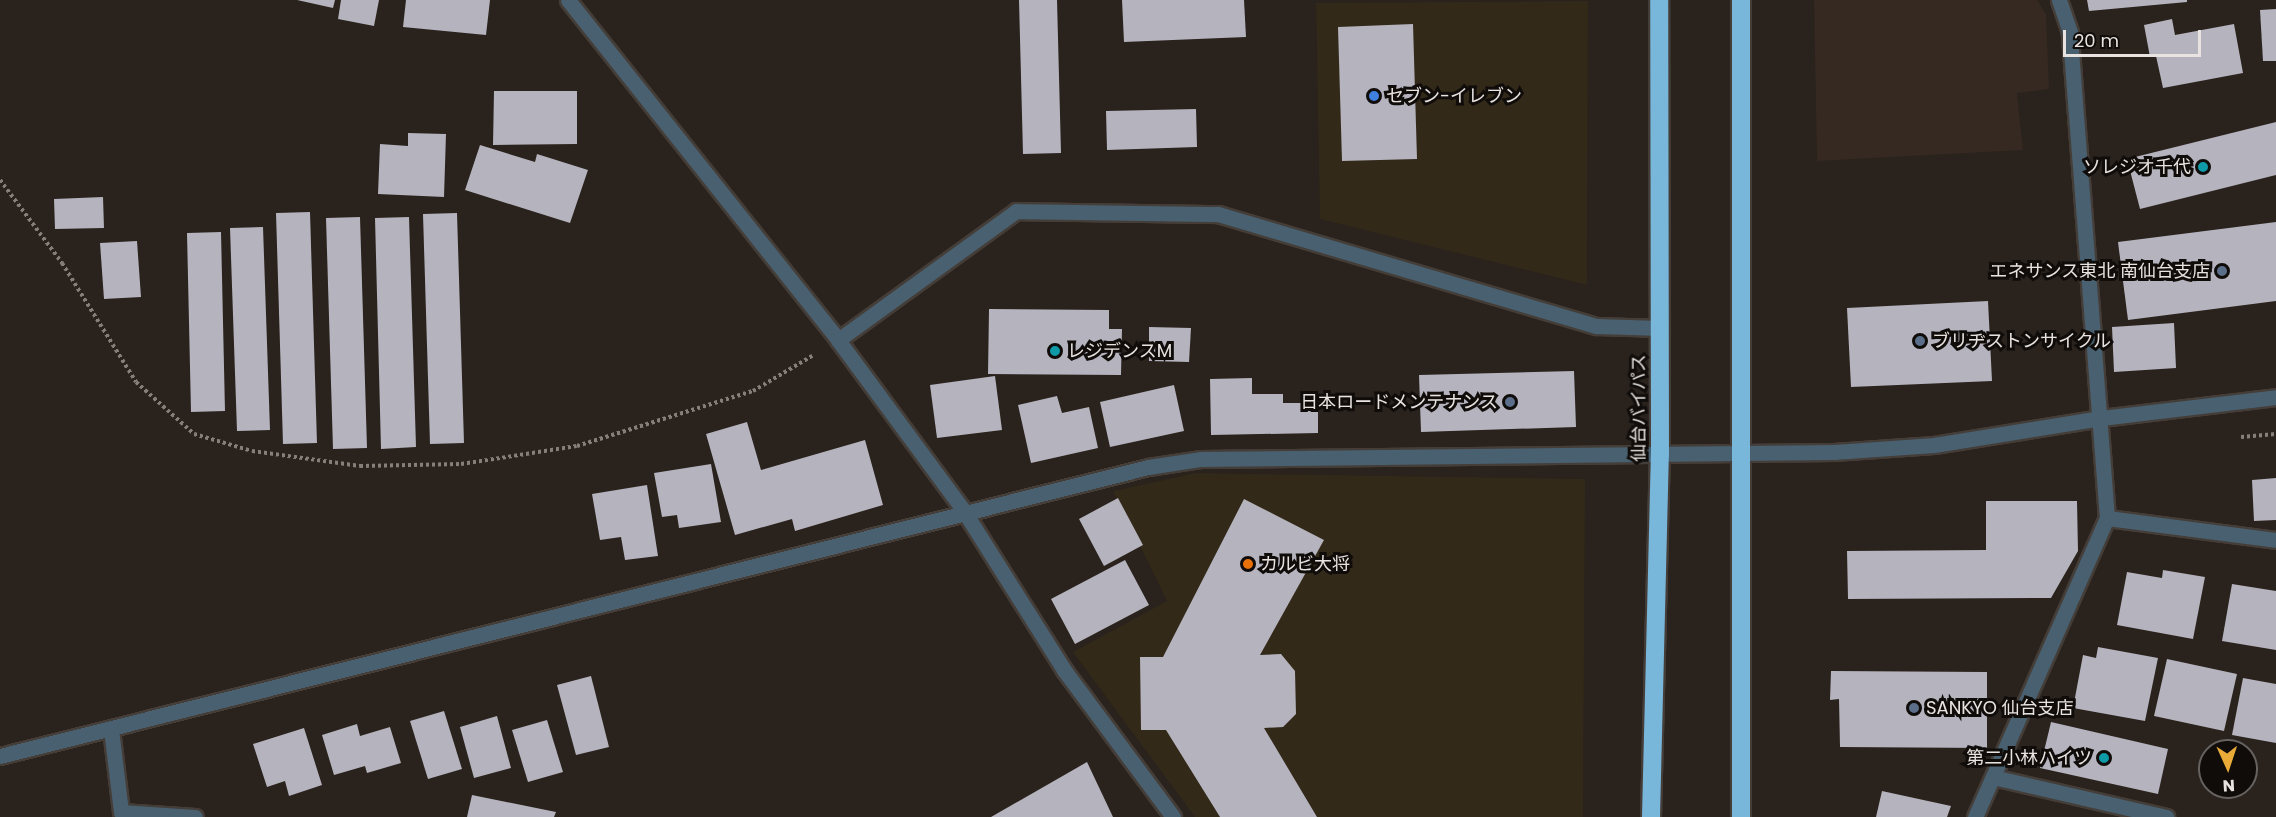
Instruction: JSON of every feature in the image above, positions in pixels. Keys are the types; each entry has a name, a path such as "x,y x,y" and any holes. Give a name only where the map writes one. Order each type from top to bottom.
{"highway":[{"name":"仙台バイパス","path":"1651,817 1660,455 1659,0"},
{"path":"1740,0 1743,453 1741,817"}],"street":[{"path":"568,0 838,340 964,511 1064,670 1168,816"},
{"path":"1975,817 2107,518 2070,32 2059,0"},
{"path":"838,340 1016,211 1218,214 1597,326 1660,328"},
{"path":"0,756 964,511 1148,467 1201,459 1834,452 1934,445 2101,418 2276,397"},
{"path":"2107,518 2276,540"},
{"path":"111,729 120,812 195,817"},
{"path":"1993,777 2166,817"}],"path":[{"path":"0,180 62,263 136,382 194,434 252,451 372,466 461,464 577,446 753,391 838,340"}],"shaded area":[{"path":"1814,0 2037,0 2046,14 2049,89 2017,93 2023,150 1817,161"},
{"path":"1588,1 1587,285 1320,219 1316,3"},
{"path":"1196,473 1585,479 1583,817 1195,817 1073,652 1167,601 1113,491"}],"building":[{"path":"297,0 335,0 333,8"},
{"path":"341,0 379,0 374,26 338,19"},
{"path":"406,0 490,0 486,35 403,27"},
{"path":"1019,0 1057,0 1061,153 1023,154"},
{"path":"1122,0 1244,0 1246,37 1124,42"},
{"path":"2087,0 2187,0 2187,2 2089,11"},
{"path":"2276,9 2276,61 2263,61 2260,10"},
{"path":"2172,19 2175,35 2234,24 2243,73 2163,88 2156,56 2150,57 2144,25"},
{"path":"1413,24 1417,159 1342,161 1338,27"},
{"path":"494,91 577,91 577,144 493,145"},
{"path":"1196,109 1197,147 1107,150 1106,111"},
{"name":"ソレジオ千代","path":"2276,122 2276,175 2140,209 2127,159"},
{"path":"408,133 446,134 444,197 378,194 380,144 408,146"},
{"path":"480,145 535,162 537,154 588,170 570,223 465,190"},
{"path":"103,197 104,228 55,229 54,199"},
{"path":"310,212 317,443 283,444 276,213"},
{"path":"457,213 464,443 430,444 423,214"},
{"path":"360,217 367,448 333,449 326,218"},
{"path":"409,217 416,447 381,449 375,218"},
{"path":"2276,222 2276,301 2128,320 2118,242"},
{"path":"263,227 270,430 237,431 230,228"},
{"path":"221,232 225,411 191,412 187,233"},
{"path":"137,241 141,297 104,299 100,243"},
{"path":"1988,301 1992,381 1851,387 1847,308"},
{"name":"レジデンスM","path":"989,309 1109,310 1109,329 1122,329 1121,375 988,374"},
{"path":"2174,323 2176,368 2114,372 2112,327"},
{"path":"1149,327 1191,328 1189,362 1149,361"},
{"path":"1574,371 1576,427 1421,432 1419,375"},
{"path":"995,376 1002,430 937,438 930,385"},
{"path":"1252,378 1252,394 1283,394 1283,403 1318,403 1318,433 1211,435 1210,379"},
{"path":"1174,385 1184,431 1110,447 1100,402"},
{"path":"1057,396 1062,413 1089,407 1098,448 1031,463 1018,405"},
{"path":"747,422 761,470 865,440 883,505 795,531 792,519 735,535 706,434"},
{"path":"711,464 721,522 679,528 677,515 662,517 654,473"},
{"path":"2276,478 2276,520 2254,521 2252,480"},
{"path":"647,485 658,556 625,560 621,537 600,540 592,494"},
{"path":"1118,498 1143,545 1104,566 1079,519"},
{"path":"1244,499 1324,540 1260,655 1281,654 1295,671 1296,714 1283,727 1264,728 1317,817 1220,817 1166,730 1141,730 1140,657 1163,657"},
{"path":"1986,501 2077,501 2078,551 2051,598 1848,599 1847,551 1986,550"},
{"path":"1125,560 1149,605 1075,644 1051,599"},
{"path":"2163,570 2205,577 2193,639 2117,625 2127,572 2162,578"},
{"path":"2232,584 2276,591 2276,650 2222,641"},
{"path":"2098,647 2158,658 2145,721 2073,708 2083,655 2096,658"},
{"path":"2167,659 2237,674 2224,731 2154,716"},
{"path":"1831,671 1987,672 1987,748 1840,747 1839,699 1830,700"},
{"path":"591,676 609,747 576,755 557,685"},
{"path":"2243,678 2276,684 2276,743 2232,735"},
{"path":"444,711 462,769 428,779 410,721"},
{"path":"497,716 511,768 474,778 460,727"},
{"path":"547,720 563,772 528,782 512,730"},
{"name":"第二小林ハイツ","path":"2051,722 2168,749 2158,794 2040,768"},
{"path":"357,724 360,736 390,727 401,763 367,773 365,766 334,775 322,735"},
{"path":"304,728 322,785 289,796 285,781 267,787 253,744"},
{"path":"1087,762 1113,817 991,817"},
{"path":"1882,791 1951,806 1947,817 1876,817"},
{"path":"472,795 556,812 554,817 467,817"}],"place":[{"name":"セブン-イレブン","path":"1374,96"},
{"name":"ソレジオ千代","path":"2203,167"},
{"name":"エネサンス東北 南仙台支店","path":"2222,271"},
{"name":"ブリヂストンサイクル","path":"1920,341"},
{"name":"レジデンスM","path":"1055,351"},
{"name":"日本ロードメンテナンス","path":"1510,402"},
{"name":"カルビ大将","path":"1248,564"},
{"name":"SANKYO 仙台支店","path":"1914,708"},
{"name":"第二小林ハイツ","path":"2104,758"}]}
